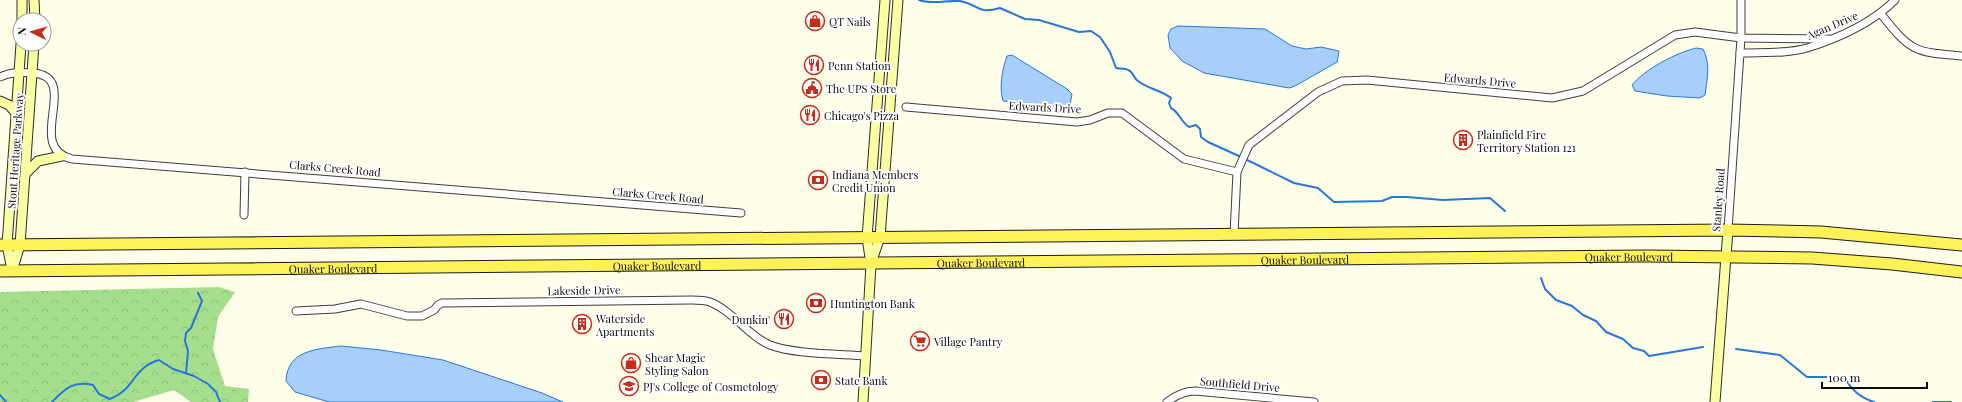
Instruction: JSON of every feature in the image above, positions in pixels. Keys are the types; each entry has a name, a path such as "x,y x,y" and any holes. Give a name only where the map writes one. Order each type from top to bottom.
{"main road":[{"path":"4,245 1728,230 1822,232 1962,245"},
{"name":"Quaker Boulevard","path":"0,271 871,264 1377,258 1726,257 1812,258 1892,264 1962,272"}],"street":[{"path":"22,0 22,12"},
{"path":"34,0 35,12"},
{"path":"863,402 871,264 867,238 885,0"},
{"path":"871,264 880,238 898,0"},
{"name":"Stanley Road","path":"1715,402 1741,38 1741,0"},
{"name":"Agan Drive","path":"1740,53 1798,49 1844,34 1881,14 1895,0"},
{"path":"1881,14 1898,36 1913,48 1930,53 1962,56"},
{"name":"Edwards Drive","path":"1234,234 1237,169 1249,145 1318,92 1342,81 1367,80 1552,98 1583,91 1675,35 1695,32 1741,38 1829,39"},
{"name":"Stout Heritage Parkway","path":"12,271 4,245 17,114 21,52"},
{"name":"Stout Heritage Parkway","path":"12,271 20,245 34,52"},
{"path":"0,77 20,72 47,76 53,84 52,143 56,151 62,156"},
{"path":"0,101 9,105 17,114"},
{"name":"Edwards Drive","path":"906,106 1077,122 1108,113 1122,113 1184,159 1237,169"},
{"path":"26,173 38,161 62,156"},
{"name":"Clarks Creek Road","path":"62,156 72,159 741,213"},
{"path":"244,215 245,172"},
{"name":"Lakeside Drive","path":"296,311 334,309 361,304 407,316 422,316 434,310 442,303 692,300 704,301 717,306 758,338 771,345 787,350 866,356"},
{"name":"Southfield Drive","path":"1167,402 1177,395 1187,391 1195,391 1314,402"}],"green space":[{"path":"219,287 235,292 218,317 213,349 225,386 249,389 248,402 191,402 174,390 133,402 0,402 0,292"}],"water":[{"path":"1178,26 1265,29 1292,46 1306,49 1321,47 1339,51 1337,62 1289,88 1204,73 1182,61 1170,48 1168,35 1171,29"},
{"path":"1696,48 1703,49 1707,60 1708,72 1705,95 1700,98 1667,96 1635,91 1632,85 1645,73 1661,62"},
{"path":"1012,55 1067,89 1072,94 1070,105 1067,107 1003,101 1001,90 1002,73 1007,56"},
{"path":"341,346 381,350 443,360 542,393 563,402 329,402 295,392 286,381 288,371 292,363 298,357 313,350"}],"waterway":[{"path":"919,0 929,2 960,1 966,2 982,10 1000,8 1025,19 1039,20 1079,32 1091,31 1100,37 1110,52 1116,68 1130,71 1136,80 1142,84 1171,98 1169,103 1171,108 1186,125 1189,127 1196,125 1200,129 1201,137 1208,142 1241,157"},
{"path":"1245,159 1294,183 1318,188 1334,202 1382,201 1392,197 1443,200 1490,198 1505,211"},
{"path":"1541,278 1545,289 1556,300 1572,306 1583,315 1596,321 1606,332 1623,339 1633,348 1644,351 1649,356 1703,347"},
{"path":"186,373 188,351 185,341 186,333 191,328 202,301 198,293"},
{"path":"1736,349 1780,355 1807,377 1844,377 1856,392 1864,398 1874,402"},
{"path":"52,402 65,390 80,384 93,385 99,394 110,399 124,390 143,368 159,360 173,369 194,376 208,384 216,392 220,402"},
{"path":"0,395 6,402"},
{"path":"1933,402 1951,402"}],"place":[{"name":"QT Nails","path":"815,21"},
{"name":"Penn Station","path":"814,65"},
{"name":"The UPS Store","path":"812,88"},
{"name":"Chicago's Pizza","path":"810,115"},
{"name":"Plainfield Fire Territory Station 121","path":"1463,140"},
{"name":"Indiana Members Credit Union","path":"818,180"},
{"name":"Huntington Bank","path":"816,303"},
{"name":"Dunkin'","path":"784,319"},
{"name":"Waterside Apartments","path":"582,324"},
{"name":"Village Pantry","path":"920,341"},
{"name":"Shear Magic Styling Salon","path":"631,363"},
{"name":"State Bank","path":"821,380"},
{"name":"PJ's College of Cosmetology","path":"629,386"}]}
